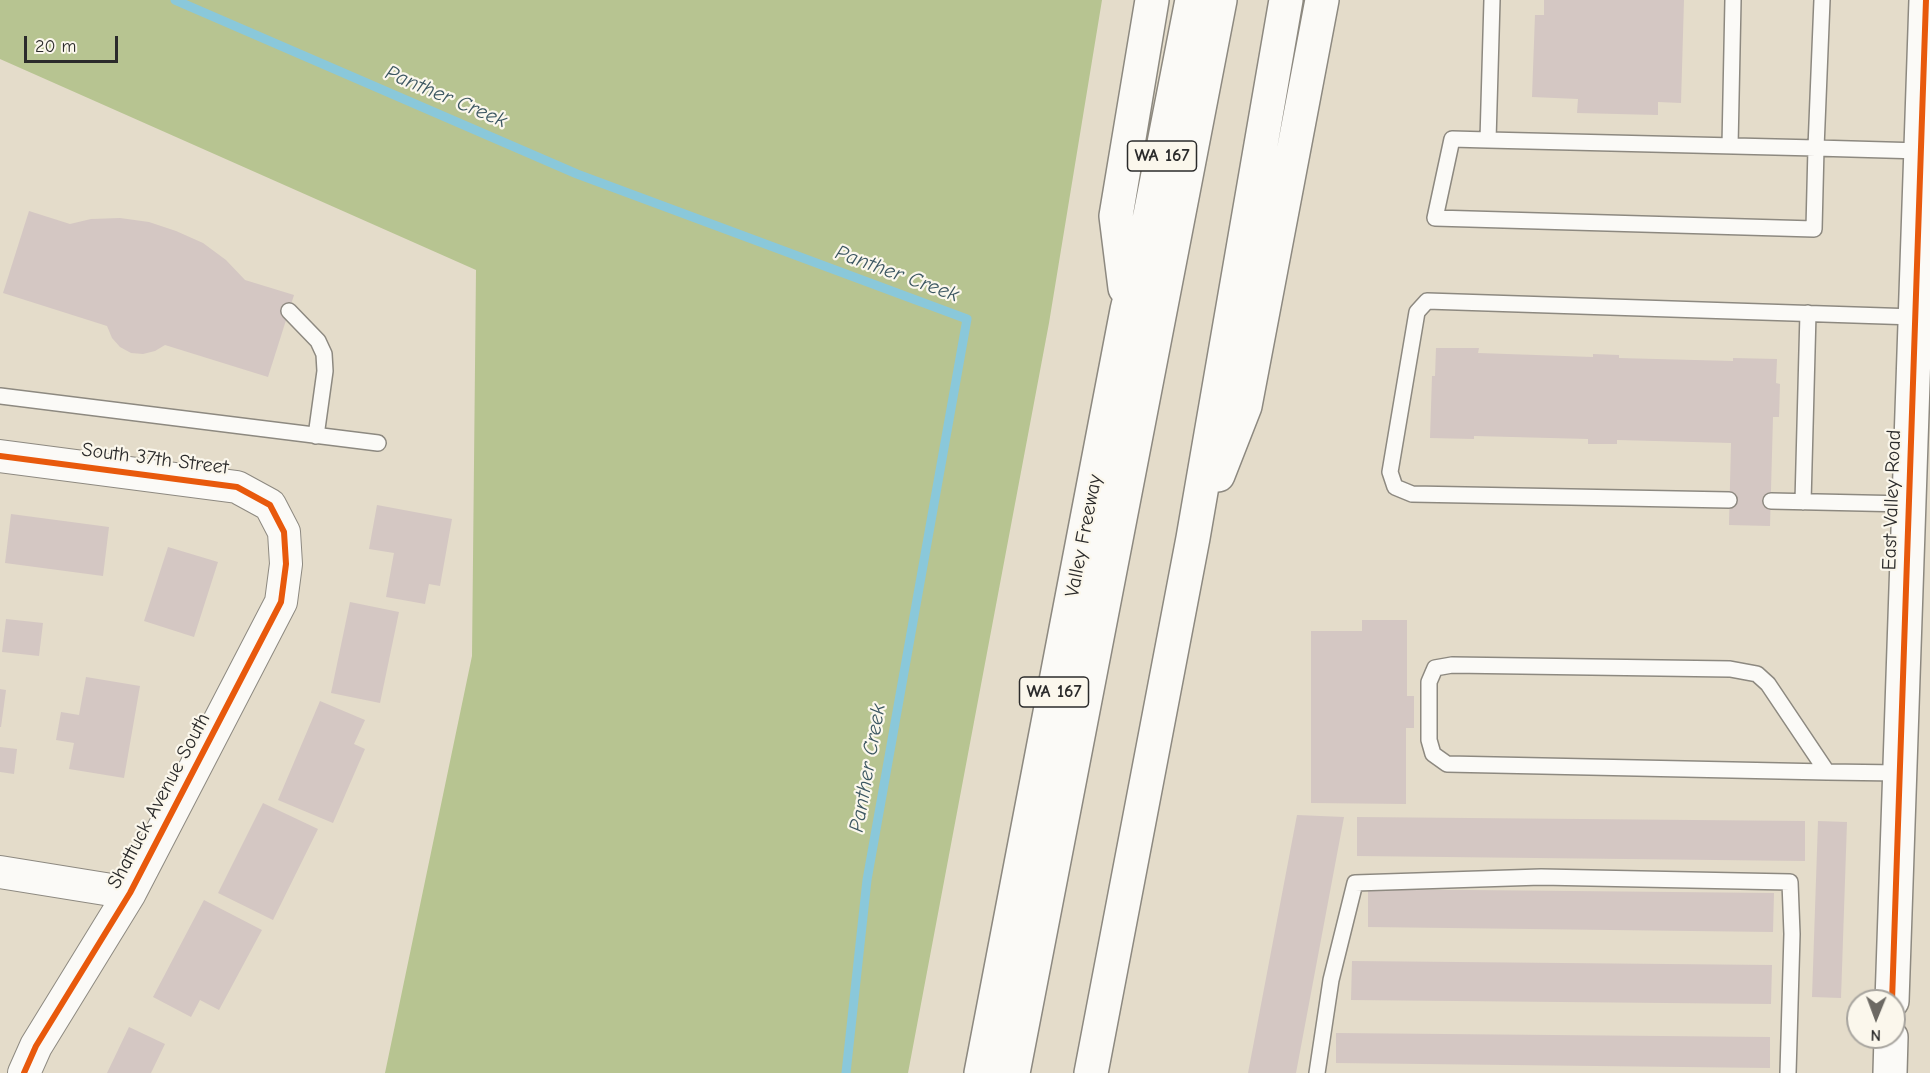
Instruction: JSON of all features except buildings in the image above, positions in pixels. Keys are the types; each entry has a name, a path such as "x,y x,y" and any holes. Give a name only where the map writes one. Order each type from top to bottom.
{"main road":[{"path":"1127,310 1116,216 1152,0"},
{"name":"Valley Freeway","path":"981,1073 1127,310 1150,214 1192,0"},
{"path":"1012,1073 1220,0"},
{"path":"1091,1073 1193,538 1286,0"},
{"path":"1193,538 1245,406 1322,0"},
{"name":"East Valley Road","path":"1892,989 1908,504 1920,306 1921,151 1926,0"},
{"path":"1890,1073 1891,1049"}],"street":[{"name":"South 37th Street","path":"0,456 237,487 270,506 284,532"},
{"name":"Shattuck Avenue South","path":"24,1073 36,1046 130,893 281,602 286,564 284,532"},
{"path":"0,872 130,893"}],"lane":[{"path":"1488,140 1492,0"},
{"path":"1730,146 1733,0"},
{"path":"1822,0 1816,148 1814,229 1435,219 1452,139 1816,148 1921,151"},
{"path":"1729,500 1412,494 1395,487 1390,471 1417,312 1427,301 1808,313 1920,306"},
{"path":"289,311 318,341 324,354 325,371 316,436"},
{"path":"1803,502 1808,313"},
{"path":"0,396 378,443"},
{"path":"1771,501 1908,504"},
{"path":"1827,772 1768,684 1757,674 1730,669 1452,664 1435,668 1429,682 1429,740 1433,754 1447,764 1827,772 1899,773"},
{"path":"1317,1073 1330,980 1355,883 1541,877 1790,882 1792,934 1788,1073"}],"green space":[{"path":"0,0 1102,0 1049,323 908,1073 385,1073 472,656 476,270 0,59"}],"waterway":[{"name":"Panther Creek","path":"175,0 577,174 967,319 867,880 846,1073"}],"cycle path":[{"path":"1892,989 1926,0"},
{"path":"0,456 237,487 270,505 284,532 286,564 281,602 130,893 36,1046 24,1073"}]}
